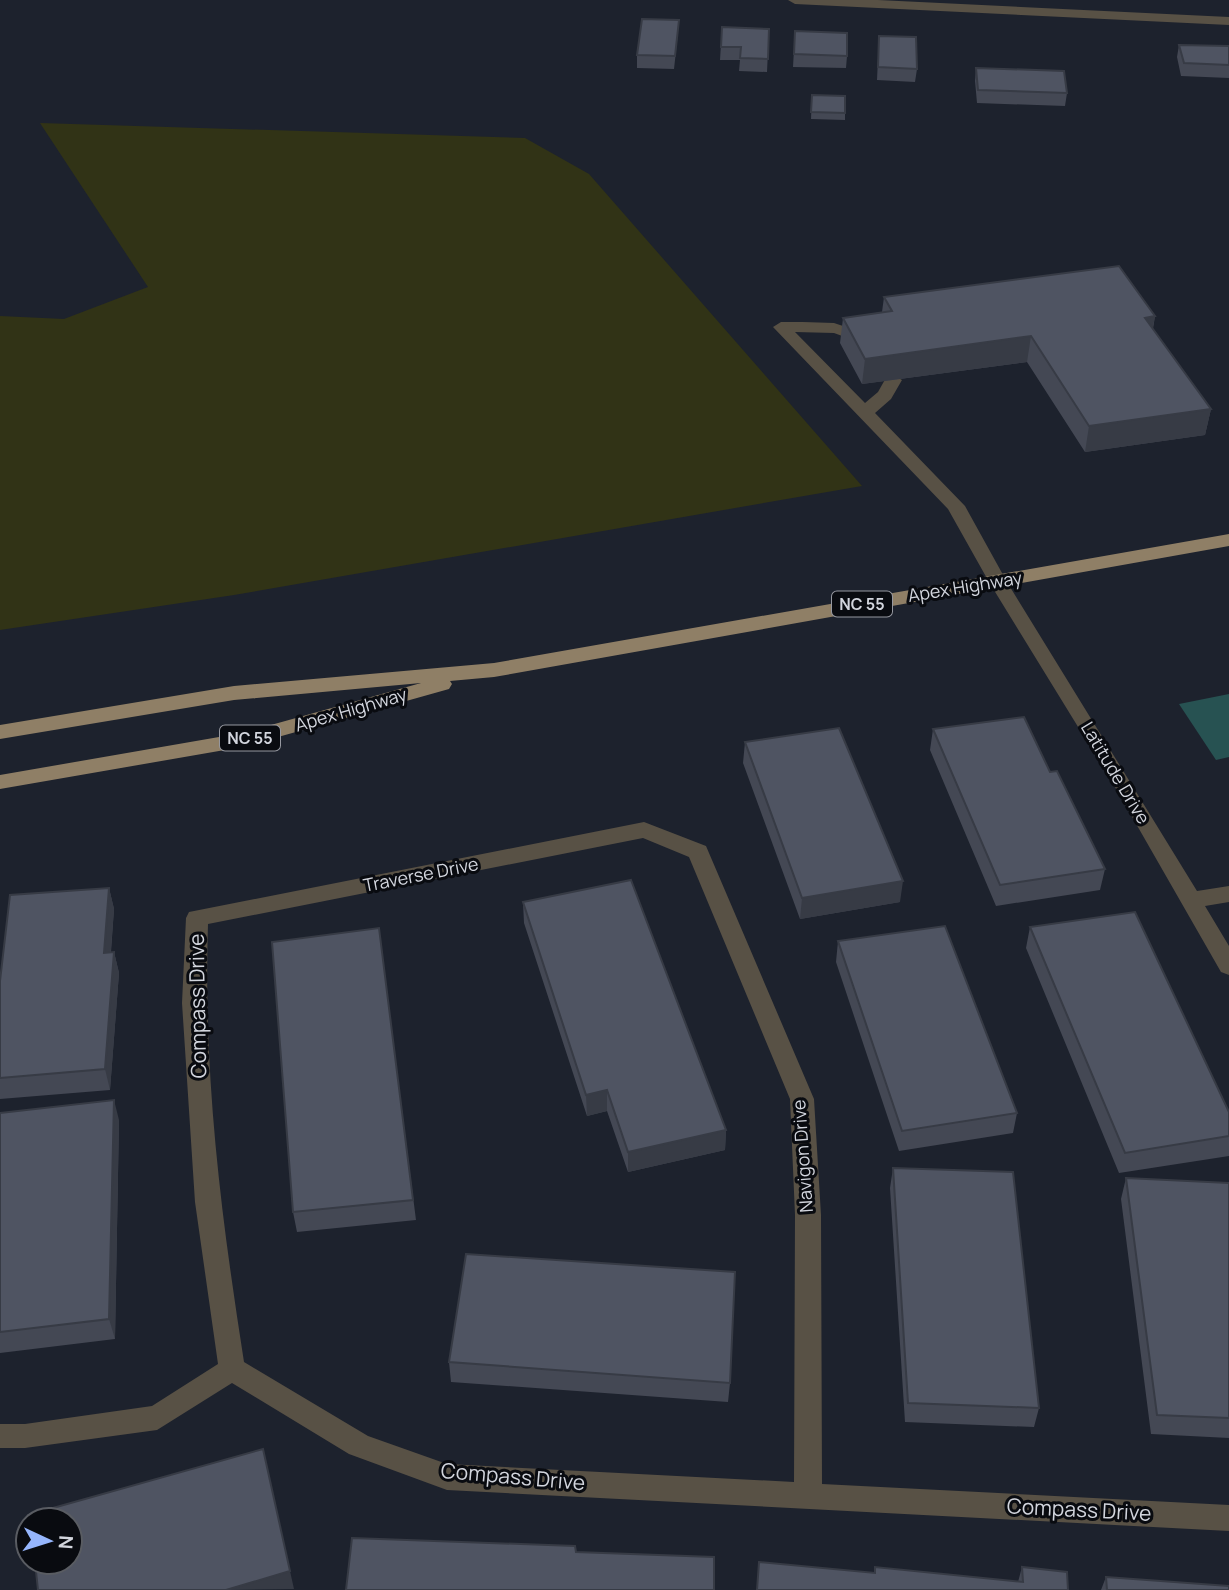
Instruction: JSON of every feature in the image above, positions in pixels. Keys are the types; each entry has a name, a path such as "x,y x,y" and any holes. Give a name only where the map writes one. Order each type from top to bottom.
{"main road":[{"name":"Apex Highway","path":"0,732 234,694 495,670 1229,540"},
{"name":"Apex Highway","path":"0,782 242,740 495,670"}],"street":[{"path":"795,0 1229,21"},
{"path":"1111,0 1114,16"},
{"name":"Latitude Drive","path":"864,339 850,330 832,327 781,327 956,506 998,582 1123,784 1229,966"},
{"path":"866,412 885,395 893,380"},
{"name":"Traverse Drive","path":"197,918 644,830"},
{"name":"Navigon Drive","path":"644,830 698,852 803,1099 808,1215 808,1495"},
{"path":"1189,901 1229,894"},
{"name":"Compass Drive","path":"197,918 194,1003 207,1202 232,1369 359,1445 447,1477 1229,1518"},
{"path":"0,1436 25,1436 157,1418 232,1369"}],"shaded area":[{"path":"40,123 525,138 589,174 862,486 234,595 0,630 0,316 64,319 148,287"},
{"path":"1229,694 1229,757 1216,760 1179,704"}],"building":[{"path":"642,19 679,20 675,56 637,55"},
{"path":"722,27 769,29 768,59 740,58 741,47 721,47"},
{"path":"795,31 847,33 847,56 794,54"},
{"path":"879,36 916,37 917,69 878,67"},
{"path":"1179,45 1229,46 1229,65 1184,63"},
{"path":"976,68 1064,71 1067,93 978,90"},
{"path":"812,95 845,96 845,113 811,112"},
{"path":"1119,266 1155,316 1145,318 1211,409 1089,426 1031,336 865,359 843,318 892,311 884,297"},
{"path":"1024,717 1050,772 1057,771 1105,869 1000,885 933,729"},
{"path":"839,728 903,881 802,898 745,742"},
{"path":"631,880 726,1130 628,1152 607,1090 586,1095 523,902"},
{"path":"109,888 104,953 114,952 105,1069 0,1078 0,981 10,895"},
{"path":"1135,912 1229,1112 1229,1136 1125,1153 1030,927"},
{"path":"945,926 1017,1113 902,1131 838,941"},
{"path":"379,928 413,1200 293,1212 272,942"},
{"path":"114,1100 109,1319 0,1332 0,1113"},
{"path":"893,1168 1013,1172 1039,1408 908,1403"},
{"path":"1126,1178 1229,1183 1229,1418 1157,1415"},
{"path":"466,1254 735,1272 730,1383 449,1362"},
{"path":"263,1449 290,1571 226,1590 38,1590 36,1576 84,1576 84,1506 60,1506"},
{"path":"352,1538 575,1546 576,1552 714,1557 714,1590 346,1590"},
{"path":"759,1562 875,1573 875,1567 1023,1582 1022,1567 1067,1572 1068,1590 757,1590"},
{"path":"1106,1577 1229,1586 1229,1590 1107,1590"}]}
